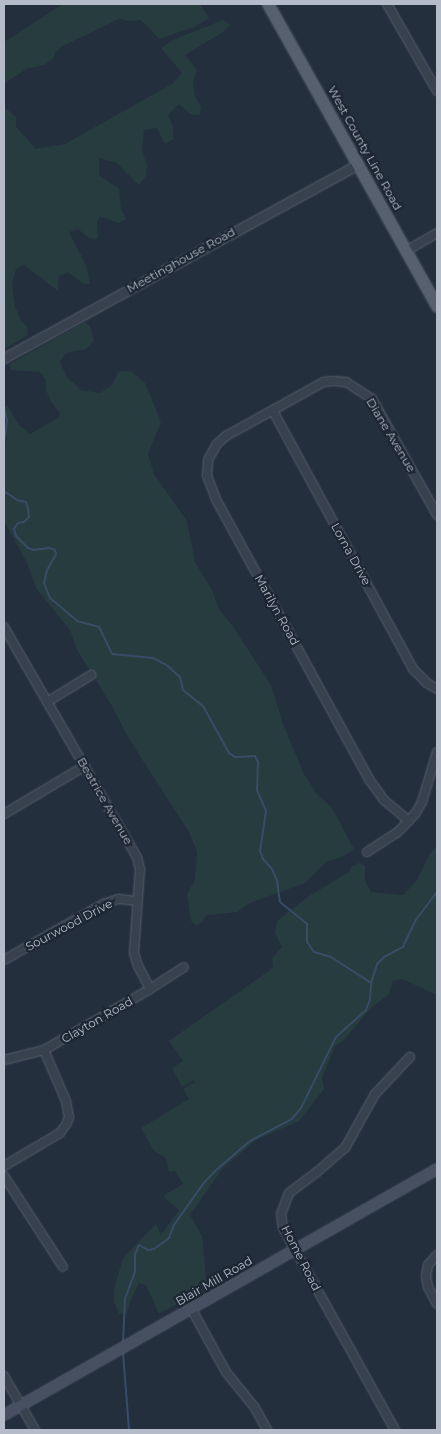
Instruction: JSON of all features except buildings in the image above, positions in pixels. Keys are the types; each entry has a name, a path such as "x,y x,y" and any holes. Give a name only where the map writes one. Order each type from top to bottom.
{"main road":[{"name":"West County Line Road","path":"268,4 437,306"},
{"name":"Blair Mill Road","path":"4,1415 294,1248 437,1169"}],"street":[{"path":"387,4 437,91"},
{"name":"Meetinghouse Road","path":"4,358 358,164"},
{"path":"406,251 437,233"},
{"name":"Diane Avenue","path":"273,411 324,382 340,381 359,389 372,399 436,511"},
{"name":"Lorna Drive","path":"273,411 413,669 427,683 437,689"},
{"name":"Marilyn Road","path":"273,411 226,436 217,444 208,460 209,483 370,779 384,800 409,821"},
{"name":"Beatrice Avenue","path":"4,627 137,857 140,869 136,901 134,953 150,990"},
{"path":"47,702 92,675"},
{"path":"367,852 398,832 409,821 422,802 437,752"},
{"path":"4,814 85,766"},
{"name":"Sourwood Drive","path":"4,960 103,904 118,900 136,901"},
{"name":"Clayton Road","path":"4,1060 44,1050 150,990 184,967"},
{"path":"4,1166 60,1133 67,1123 69,1112 66,1101 44,1050"},
{"name":"Home Road","path":"396,1430 294,1248 283,1227 281,1214 282,1204 288,1193 345,1148 375,1094 410,1057"},
{"path":"4,1176 63,1267"},
{"path":"437,1255 431,1261 426,1276 428,1287 437,1304"},
{"path":"191,1308 226,1372 254,1408 267,1430"},
{"path":"4,1376 35,1430"}],"green space":[{"path":"63,4 200,4 209,18 194,27 159,39 141,20 126,21 121,18 61,47 55,53 54,58 44,65 28,68 5,83 4,86 4,42"},
{"path":"223,20 231,25 185,55 197,70 193,82 195,97 201,107 200,115 190,114 179,104 168,115 173,127 174,139 165,144 157,128 144,130 142,150 147,165 146,176 139,185 117,163 99,158 99,175 119,189 121,210 127,219 118,223 100,216 97,221 98,239 89,238 78,229 69,232 86,265 90,284 84,284 68,272 59,276 58,291 24,265 16,269 12,284 15,307 21,320 27,327 28,335 4,349 4,107 16,117 16,127 36,149 65,144 172,84 182,73 161,48 173,40"},
{"path":"85,322 90,326 94,341 86,349 66,353 60,362 67,377 81,390 100,393 112,385 118,372 131,371 145,383 161,422 148,454 154,474 187,521 195,562 212,590 219,609 234,628 271,685 283,724 304,774 317,794 332,808 354,849 342,857 326,862 305,883 250,903 237,912 207,915 201,923 196,925 191,921 187,894 195,880 197,852 189,832 129,739 112,706 77,650 70,630 36,588 27,563 4,521 4,449 7,439 4,428 4,406 8,406 19,425 30,434 58,418 60,413 51,402 46,390 46,380 40,372 11,370 10,364"},
{"path":"437,845 437,995 402,979 393,981 389,994 371,1008 343,1041 335,1046 322,1078 324,1089 299,1121 256,1140 223,1168 190,1215 202,1236 207,1287 159,1314 146,1285 139,1283 127,1313 119,1314 114,1302 114,1289 123,1258 156,1224 161,1235 179,1210 163,1196 183,1184 175,1171 169,1172 166,1158 154,1151 141,1128 189,1099 183,1089 195,1082 193,1080 182,1087 172,1068 183,1061 169,1041 273,968 272,958 282,947 275,933 277,921 309,896 349,872 352,866 359,863 365,866 365,881 371,892 403,895 417,880 429,855"}],"waterway":[{"path":"4,408 7,420 4,444"},
{"path":"4,491 17,500 26,502 28,509 29,517 24,522 18,523 14,529 16,536 28,548 34,550 49,548 55,550 56,554 47,570 44,583 50,598 77,621 99,627 112,654 153,658 168,666 180,677 183,690 203,706 229,753 235,757 255,756 258,762 257,790 266,811 260,851 263,859 272,869 277,881 280,902 307,924 307,942 314,952 331,957 371,983"},
{"path":"123,1343 125,1299 135,1271 135,1254 139,1245 148,1250 154,1249 169,1238 174,1225 203,1184 215,1171 250,1141 292,1119 301,1108 336,1037 366,1010 377,964 384,957 403,947 415,921 437,892"},
{"path":"123,1353 129,1430"}]}
